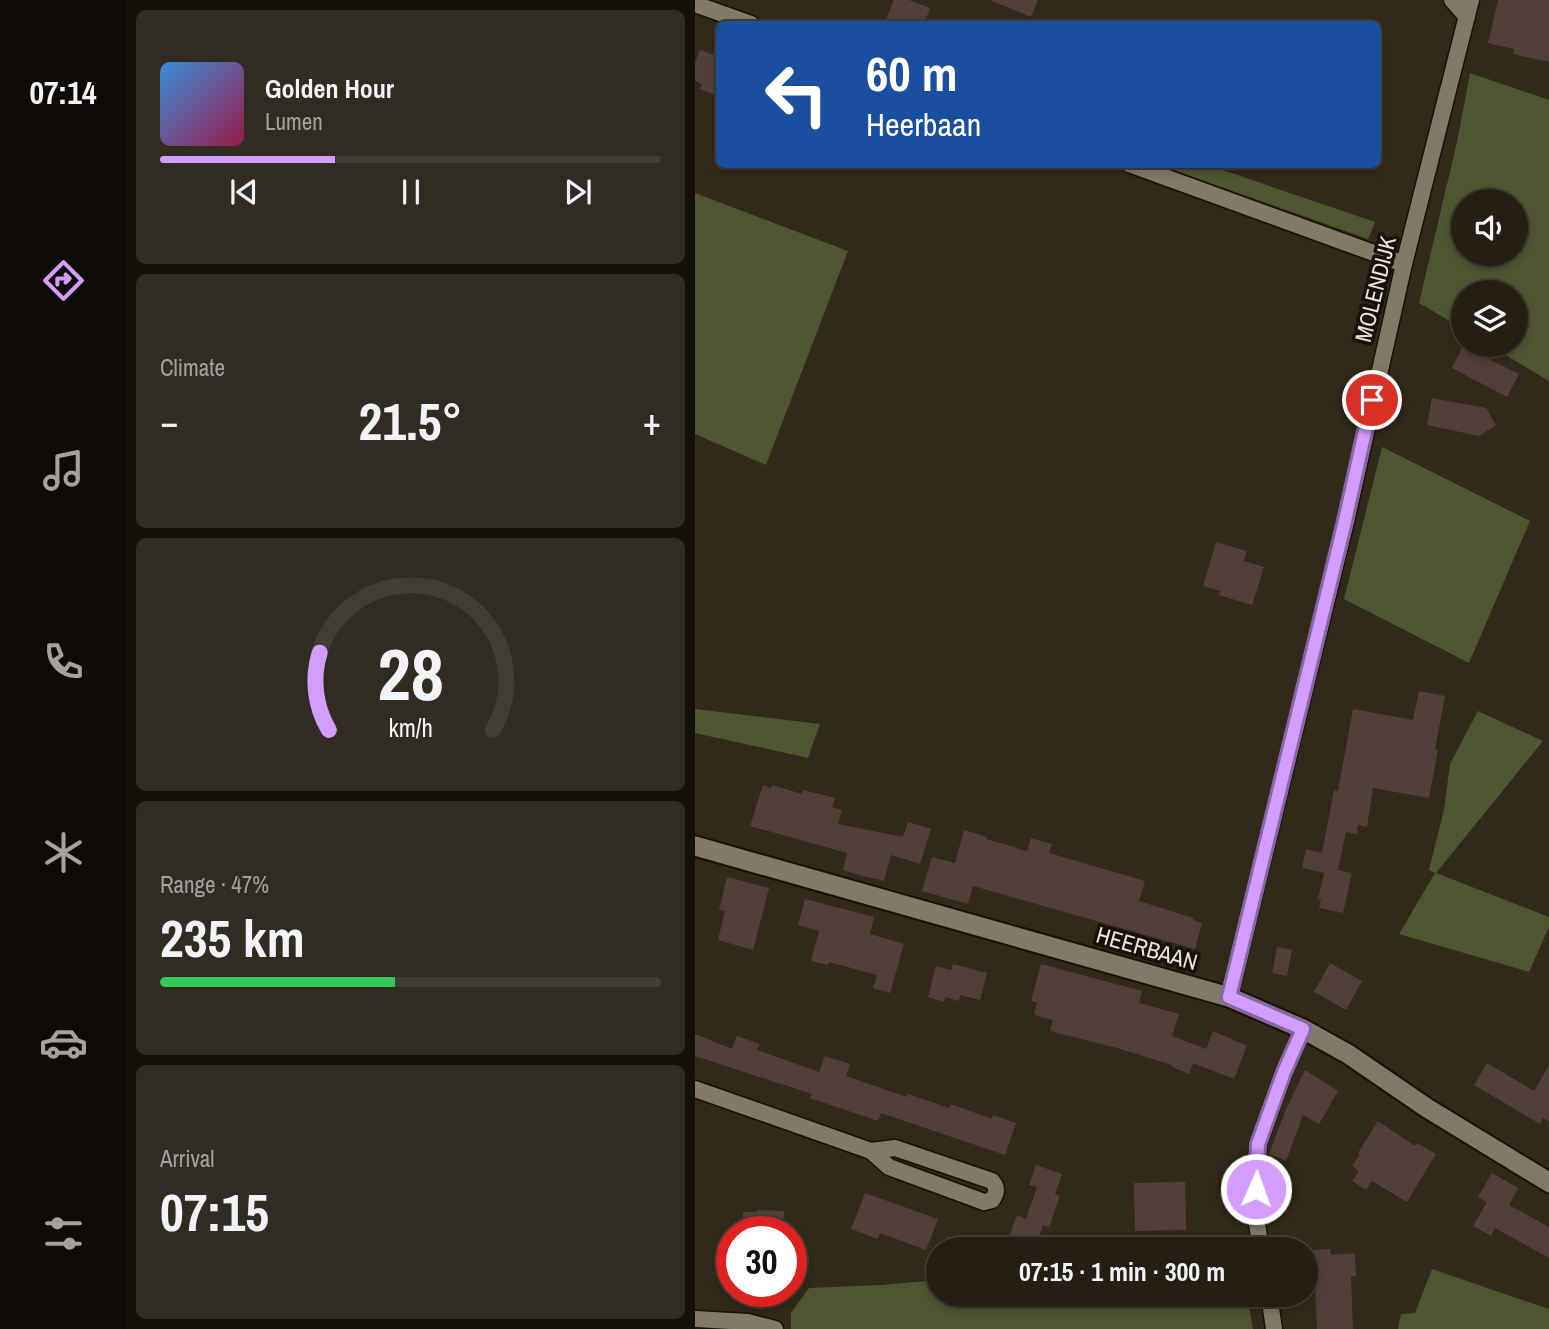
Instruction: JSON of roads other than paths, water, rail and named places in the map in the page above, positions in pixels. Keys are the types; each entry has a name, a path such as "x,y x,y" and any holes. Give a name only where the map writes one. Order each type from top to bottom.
{"street":[{"path":"1452,0 1467,17"},
{"name":"MOLENDIJK","path":"1229,997 1345,521 1404,264 1471,0"},
{"path":"695,4 743,21"},
{"path":"1140,168 1404,264"},
{"name":"HEERBAAN","path":"695,846 1229,997 1303,1029 1348,1054 1496,1152 1549,1183"},
{"path":"1259,1237 1255,1211 1258,1144 1303,1029"},
{"path":"695,1089 871,1151 889,1167 984,1202 992,1200 996,1194 996,1186 992,1181 895,1148 871,1151"},
{"path":"1271,1307 1274,1329"},
{"path":"695,1319 748,1322 775,1329"}]}
